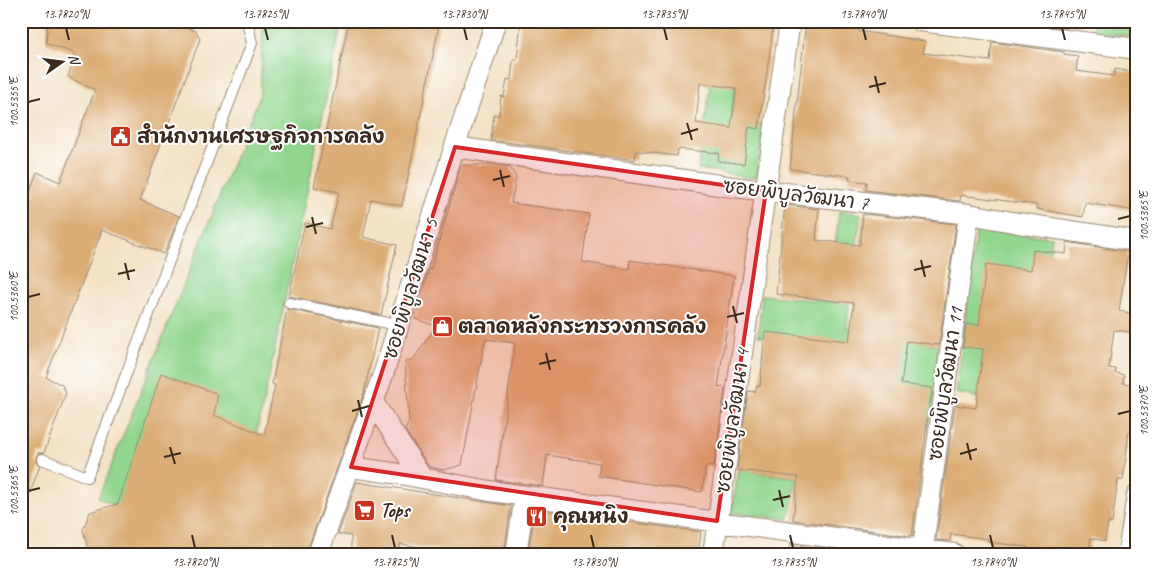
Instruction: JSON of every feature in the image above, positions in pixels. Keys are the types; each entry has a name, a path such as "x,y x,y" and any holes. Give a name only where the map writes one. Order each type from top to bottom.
{"street":[{"name":"ซอยพิบูลวัฒนา 5","path":"318,554 373,402 496,21"},
{"name":"ซอยพิบูลวัฒนา 4","path":"713,554 790,21"},
{"path":"920,21 1137,49"},
{"name":"ซอยพิบูลวัฒนา 7","path":"455,147 766,191 969,214 1137,241"},
{"name":"ซอยพิบูลวัฒนา 11","path":"922,551 969,214"},
{"path":"373,402 422,478"},
{"path":"351,467 525,496 954,554"},
{"path":"1128,554 1137,495"},
{"path":"516,554 525,496"}],"lane":[{"path":"42,458 87,477 252,43 247,21"},
{"path":"289,303 398,325"}],"highlighted area":[{"path":"455,147 766,191 717,521 351,467"}],"green space":[{"path":"266,21 342,21 267,387 228,554 219,554 98,498 260,95 263,27"},
{"path":"1094,21 1137,21 1137,37 1093,32"},
{"path":"708,53 740,57 732,116 764,125 757,175 753,178 698,169 710,85 704,84"},
{"path":"839,211 861,214 856,249 835,246"},
{"path":"976,229 1052,237 1045,284 990,274 979,398 956,393"},
{"path":"762,295 849,304 847,328 937,345 936,389 920,456 812,342 758,336"},
{"path":"739,470 797,478 789,519 731,513"}],"building":[{"path":"48,21 170,21 196,31 200,39 140,200 179,216 164,254 102,230 46,377 62,385 66,393 44,453 38,453 36,457 36,463 40,465 24,510 21,509 21,214 37,172 60,182 95,90 68,77 76,54 46,43"},
{"path":"349,21 440,21 402,206 371,199 363,237 397,245 381,315 289,296 305,223 330,229 339,192 314,187"},
{"path":"521,21 774,21 759,129 749,127 744,164 718,161 719,153 678,149 677,156 636,151 635,160 491,140 494,115 499,115 501,96 504,97 507,79 511,80 513,60 517,60","holes":["700,83 736,88 731,128 696,123"]},
{"path":"806,21 859,26 858,31 925,41 923,53 990,61 992,42 1064,52 1064,54 1078,56 1076,71 1114,76 1115,69 1137,73 1137,211 1085,203 1083,217 1037,209 1037,205 961,195 960,201 866,190 867,182 849,180 850,176 790,169"},
{"path":"1015,21 1067,21 1067,28"},
{"path":"488,164 510,167 516,178 511,203 589,214 582,262 629,269 630,260 734,276 718,387 725,388 714,467 706,466 702,492 598,476 600,463 547,455 543,486 496,480 515,343 485,339 462,465 444,470 429,467 405,430 409,422 405,361 413,360 436,326 415,319 461,165"},
{"path":"785,205 819,209 816,240 860,245 863,214 956,224 939,345 907,341 901,384 932,388 912,536 793,520 798,477 737,470 748,391 755,392 757,386 760,386 765,332 849,341 854,303 776,294"},
{"path":"1067,242 1128,252 1119,311 1137,314 1137,333 1114,330 1109,368 1116,369 1115,373 1124,375 1123,383 1136,385 1132,432 1129,431 1123,480 1118,480 1112,523 1108,523 1105,541 1091,538 1089,553 1057,549 1056,553 988,542 988,539 951,534 950,541 936,540 955,405 976,408 983,349 963,347 966,324 979,325 986,264 1031,270 1033,250 1066,254"},
{"path":"287,309 378,328 364,393 306,554 93,554 87,546 83,530 90,512 118,504 161,373 218,394 214,415 264,435 275,385 272,384"},
{"path":"357,482 511,506 504,554 466,554 400,544 398,554 351,554 351,536 338,534"},
{"path":"535,509 701,532 698,554 528,554"},
{"path":"790,544 864,554 789,554"}],"place":[{"name":"สำนักงานเศรษฐกิจการคลัง","path":"121,136"},
{"name":"ตลาดหลังกระทรวงการคลัง","path":"442,326"},
{"name":"Tops","path":"364,510"},
{"name":"คุณหนิง","path":"537,516"}]}
